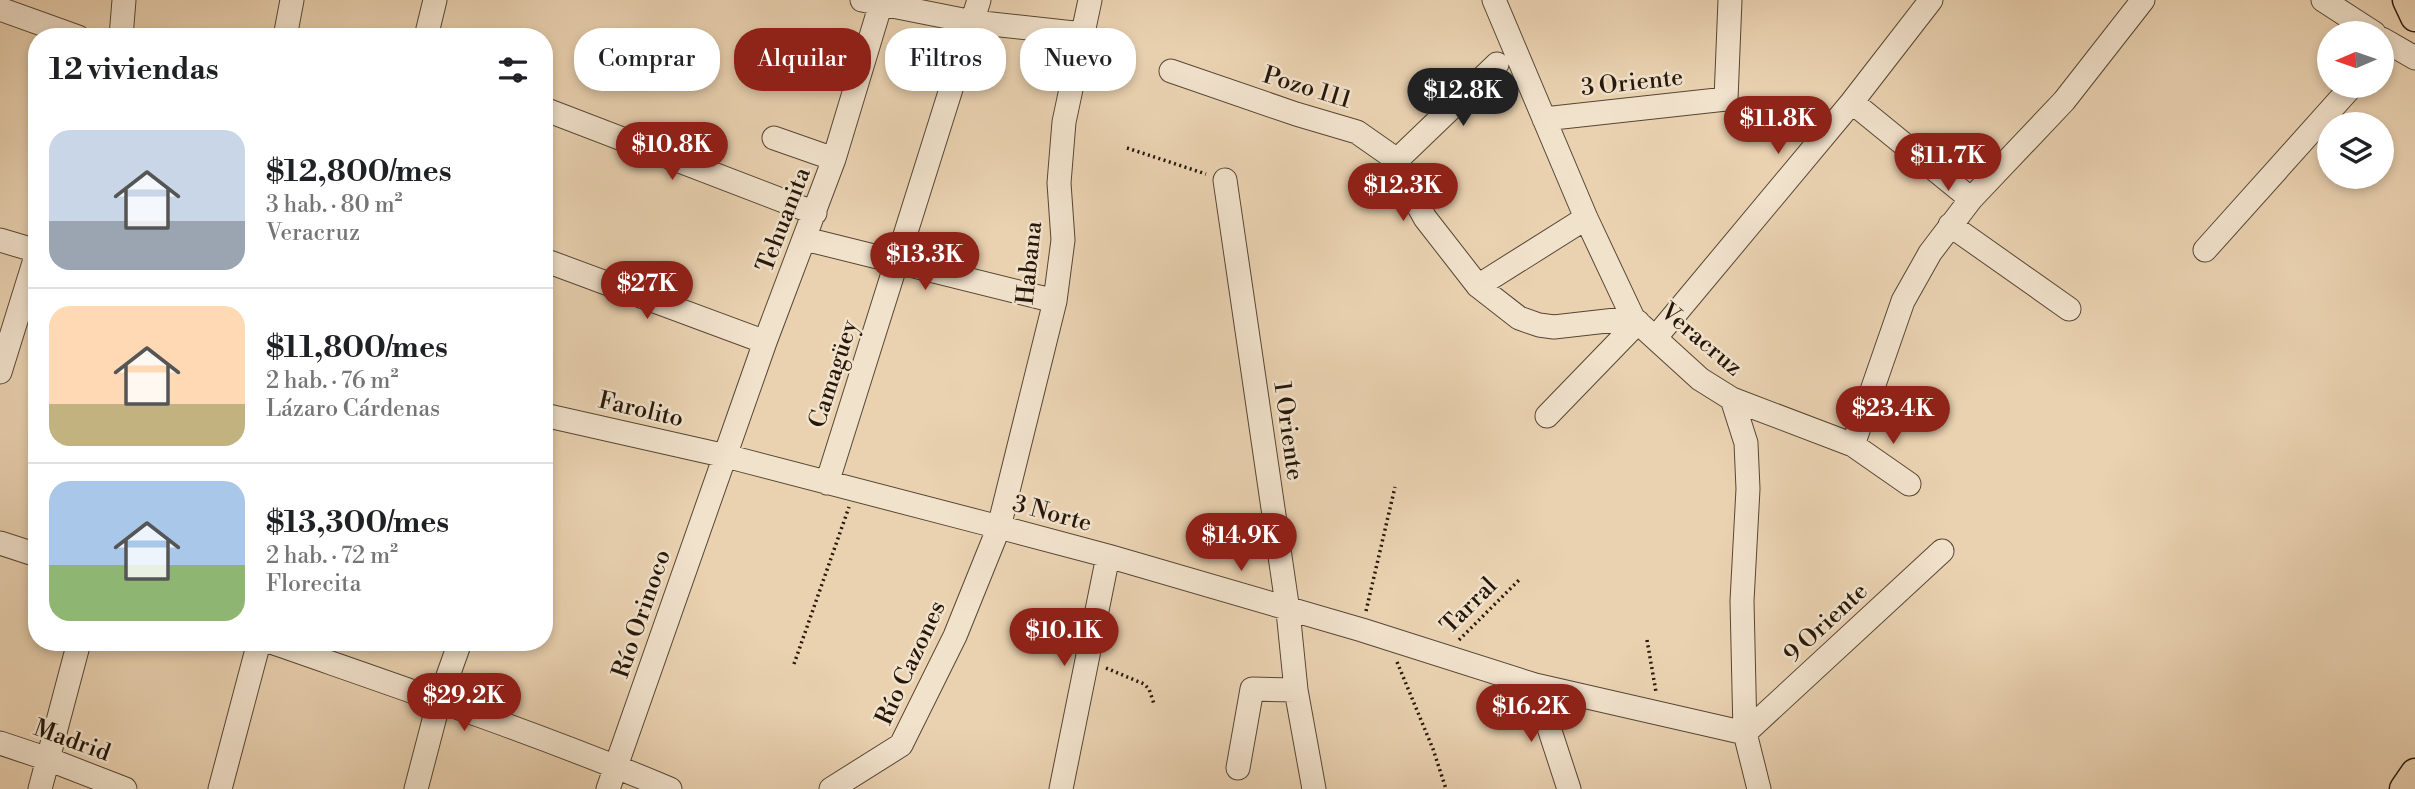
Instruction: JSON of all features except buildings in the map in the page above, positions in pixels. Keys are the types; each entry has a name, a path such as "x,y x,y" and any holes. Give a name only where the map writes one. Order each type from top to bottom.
{"main road":[{"path":"2407,0 2415,18"},
{"path":"2404,789 2415,773"}],"street":[{"path":"122,28 124,0"},
{"path":"287,28 292,0"},
{"path":"428,28 435,0"},
{"name":"Habana","path":"1084,28 1090,0"},
{"name":"Veracruz","path":"1494,0 1586,218 1636,320 1700,380 1732,399 1746,443 1748,489 1742,601 1745,733 1759,789"},
{"name":"3 Oriente","path":"1544,120 1726,99 1730,0"},
{"path":"1656,337 1852,102 1931,0"},
{"path":"1853,445 1903,301 1930,253 1971,199 2064,101 2143,0"},
{"path":"2323,0 2352,21"},
{"path":"875,2 976,11 1055,28"},
{"name":"Tehuanita","path":"726,456 765,342 834,159 875,2"},
{"path":"0,9 53,28"},
{"name":"Camagüey","path":"827,483 976,11"},
{"path":"2394,48 2415,58"},
{"path":"1497,64 1397,160 1425,218 1478,286 1519,318 1554,327 1636,320"},
{"name":"Pozo 111","path":"1171,71 1296,114 1357,131 1397,160"},
{"name":"Habana","path":"999,527 1055,301 1063,240 1059,183 1064,122 1071,91"},
{"path":"2204,250 2341,98"},
{"path":"1852,102 1971,199"},
{"path":"553,112 815,213"},
{"path":"774,138 834,159"},
{"name":"1 Oriente","path":"1225,180 1288,611 1297,690 1314,789"},
{"path":"1478,286 1586,218"},
{"path":"1950,225 2069,309"},
{"path":"805,239 1055,301"},
{"path":"0,240 28,249"},
{"path":"553,263 765,342"},
{"path":"0,372 28,281"},
{"path":"1547,416 1636,320"},
{"path":"1732,399 1853,445 1909,484"},
{"name":"Farolito","path":"553,417 726,456"},
{"name":"3 Norte","path":"726,456 1108,556 1535,685 1745,733"},
{"name":"Río Orinoco","path":"608,789 726,456"},
{"name":"Río Cazones","path":"831,789 901,745 955,636 999,527"},
{"path":"0,543 28,552"},
{"name":"9 Oriente","path":"1745,733 1942,551"},
{"path":"1061,789 1108,556"},
{"path":"40,789 77,651"},
{"path":"220,789 257,651"},
{"path":"297,651 616,766 670,789"},
{"path":"416,789 439,701 457,651"},
{"path":"1535,685 1569,789"},
{"path":"1238,768 1252,689 1297,690"},
{"name":"Madrid","path":"0,743 125,789"}],"path":[{"path":"1127,148 1225,180"},
{"path":"1362,631 1395,487"},
{"path":"794,664 855,491"},
{"name":"Tarral","path":"1443,657 1520,579"},
{"path":"1389,640 1433,749 1446,789"},
{"path":"1647,640 1660,715"},
{"path":"1088,661 1144,684 1149,688 1154,704"}]}
